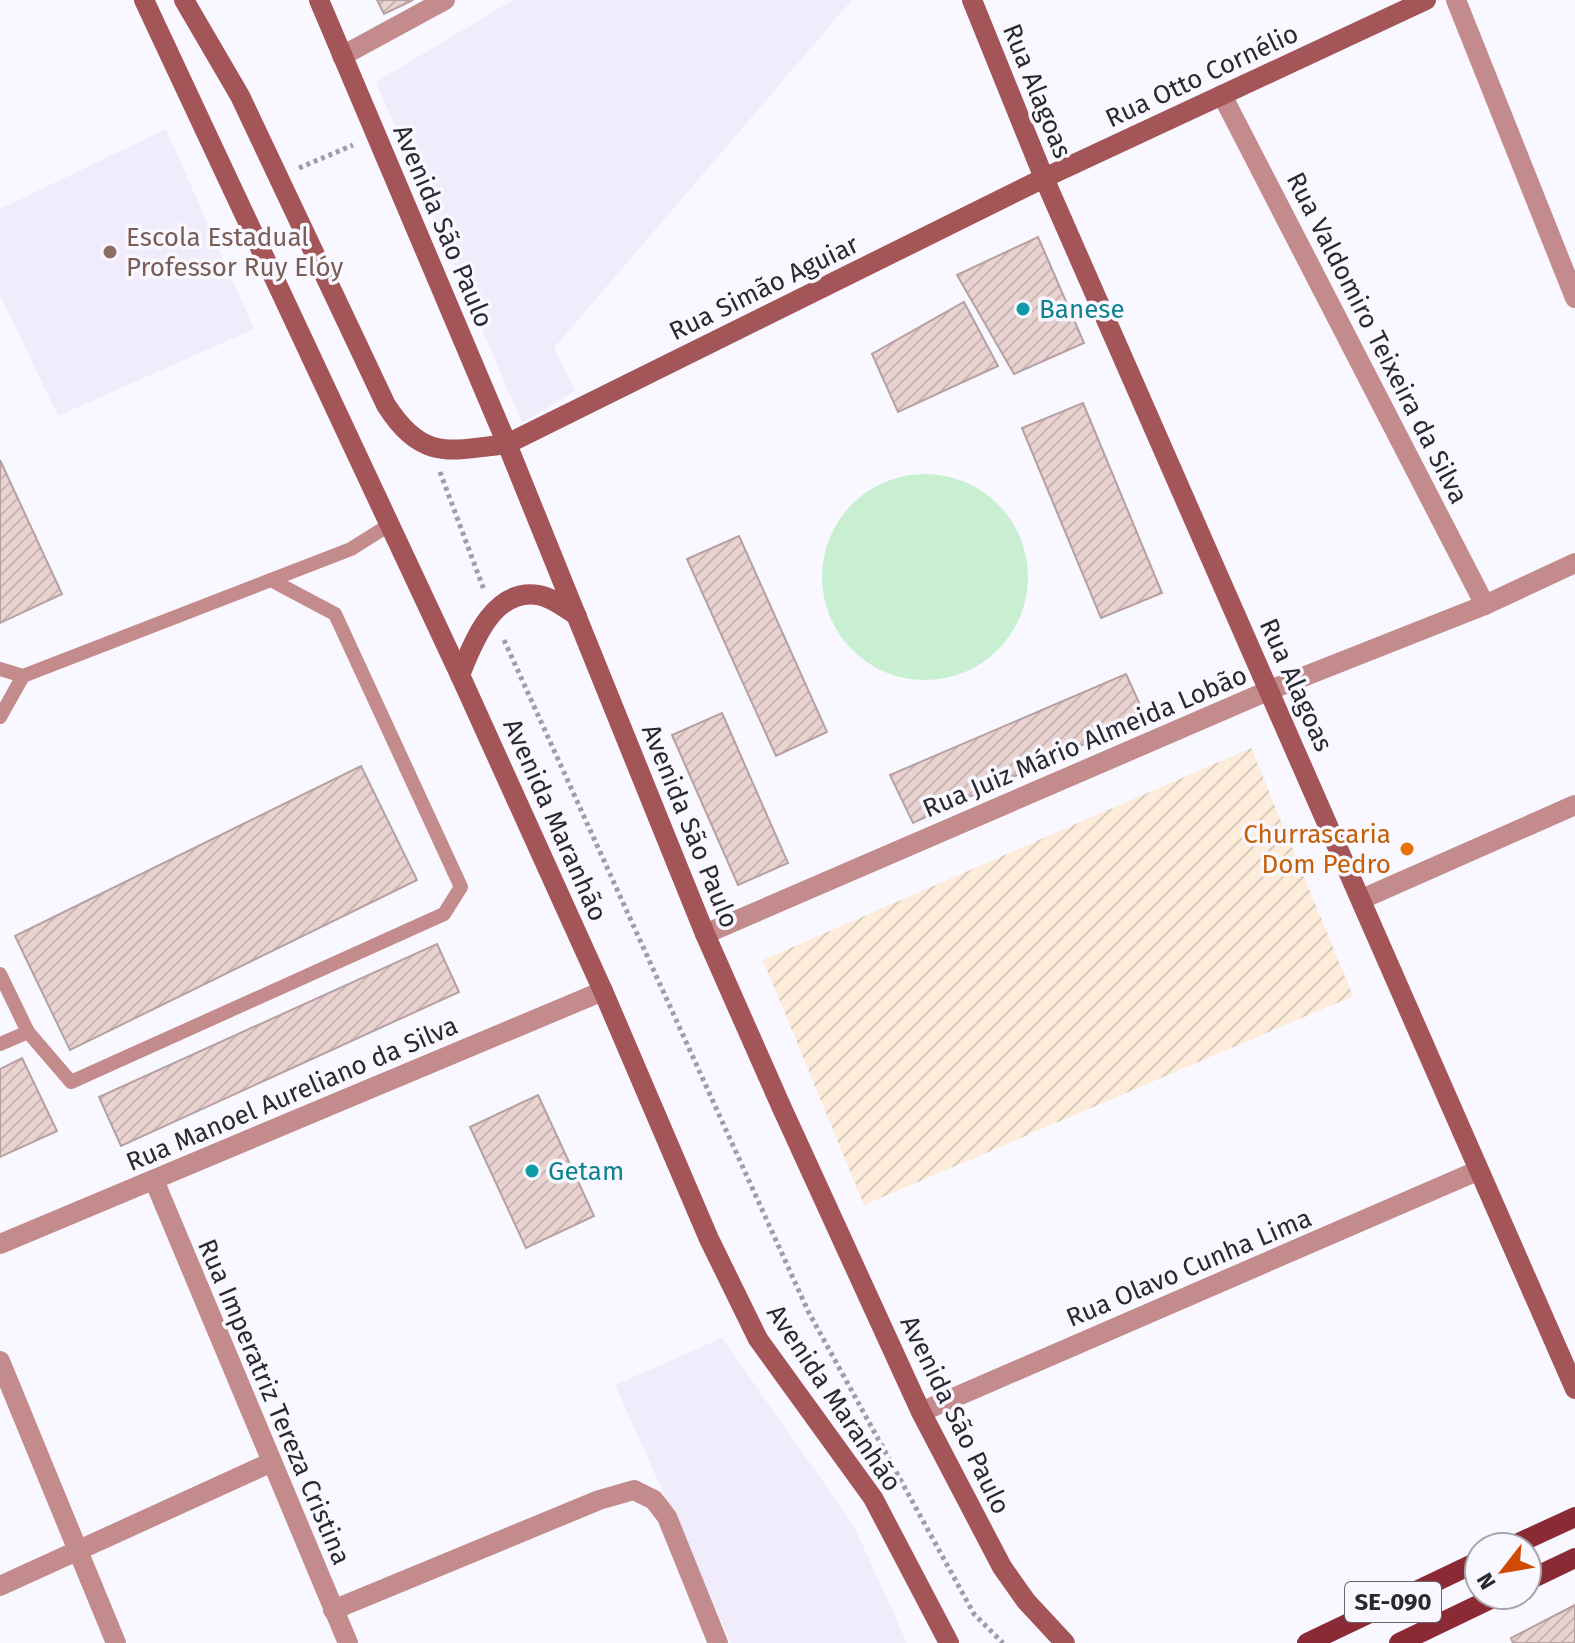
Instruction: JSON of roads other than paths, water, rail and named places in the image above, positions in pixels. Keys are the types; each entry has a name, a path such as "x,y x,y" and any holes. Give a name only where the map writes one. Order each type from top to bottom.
{"main road":[{"name":"Avenida Maranhão","path":"144,0 460,675 603,991 660,1130 758,1339 873,1498 949,1643"},
{"path":"184,0 240,96 386,405 412,437 432,450 507,444"},
{"name":"Avenida São Paulo","path":"319,0 507,444 705,934 921,1412 1002,1567 1026,1601 1065,1643"},
{"name":"Rua Alagoas","path":"972,0 1044,178 1575,1389"},
{"name":"Rua Otto Cornélio","path":"1044,178 1426,0"},
{"name":"Rua Simão Aguiar","path":"507,444 1044,178"},
{"path":"460,675 481,628 492,614 525,595 550,599 577,616"},
{"path":"1543,1532 1575,1517"},
{"path":"1543,1573 1575,1558"},
{"name":"SE-090","path":"1307,1643 1463,1569"},
{"name":"SE-090","path":"1412,1640 1468,1611"}],"street":[{"path":"342,56 445,0"},
{"path":"1456,0 1575,298"},
{"name":"Rua Valdomiro Teixeira da Silva","path":"1222,95 1485,605"},
{"name":"Rua Juiz Mário Almeida Lobão","path":"705,934 1270,690 1485,605 1575,563"},
{"path":"1362,899 1575,805"},
{"name":"Rua Manoel Aureliano da Silva","path":"0,1244 603,991"},
{"name":"Rua Olavo Cunha Lima","path":"921,1412 1477,1171"},
{"name":"Rua Imperatriz Tereza Cristina","path":"154,1180 348,1643"},
{"path":"0,1361 116,1643"},
{"path":"0,1586 272,1462"},
{"path":"333,1610 599,1500 634,1490 654,1500 667,1517 718,1643"}],"lane":[{"path":"0,669 23,676 351,549 389,525"},
{"path":"0,974 28,1032 71,1082 444,914 461,887 335,614 271,580"},
{"path":"0,717 23,676"},
{"path":"0,1044 28,1032"}],"place":[{"name":"Escola Estadual Professor Ruy Elóy","path":"110,252"},
{"name":"Banese","path":"1023,309"},
{"name":"Churrascaria Dom Pedro","path":"1407,849"},
{"name":"Getam","path":"532,1171"}]}
